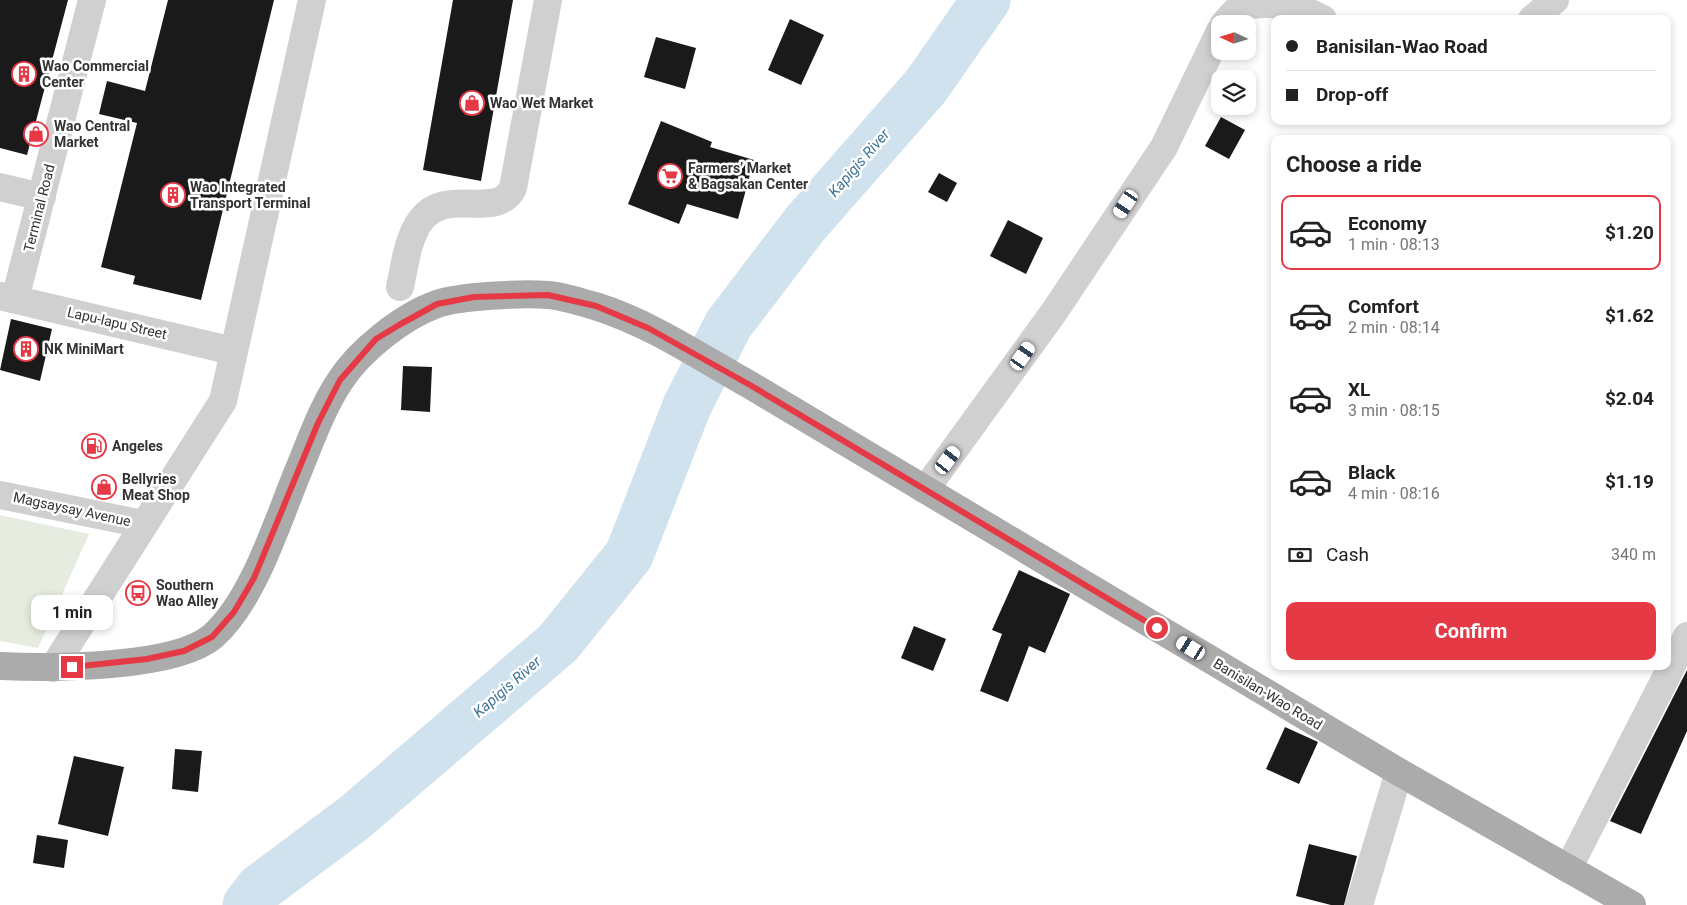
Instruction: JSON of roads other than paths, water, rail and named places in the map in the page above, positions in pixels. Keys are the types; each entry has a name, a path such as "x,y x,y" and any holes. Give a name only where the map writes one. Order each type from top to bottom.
{"main road":[{"name":"Banisilan-Wao Road","path":"0,666 53,668 147,659 184,651 212,637 234,612 254,578 318,423 340,380 376,339 437,304 474,297 548,295 596,306 648,328 750,385 1399,772 1632,905"}],"street":[{"name":"Terminal Road","path":"8,298 42,197 92,0"},
{"path":"53,668 223,401 312,0"},
{"path":"400,287 409,244 421,220 435,208 453,203 501,202 509,197 514,188 548,0"},
{"path":"1232,15 1240,7 1259,1 1279,0 1304,8 1316,15"},
{"path":"1537,15 1555,0"},
{"path":"925,490 1054,312 1164,147 1211,50"},
{"path":"0,187 42,197"},
{"name":"Lapu-lapu Street","path":"8,298 233,351"},
{"name":"Magsaysay Avenue","path":"0,495 143,524"},
{"path":"1671,667 1687,636"},
{"path":"1568,869 1670,670"},
{"path":"1359,905 1399,772"}],"waterway":[{"name":"Kapigis River","path":"247,905 260,888 354,818 558,643 629,555 687,406 728,325 805,224 926,86 986,0"}],"place":[{"name":"Wao Commercial Center","path":"24,74"},
{"name":"Wao Wet Market","path":"472,103"},
{"name":"Wao Central Market","path":"36,134"},
{"name":"Farmers’ Market & Bagsakan Center","path":"670,176"},
{"name":"Wao Integrated Transport Terminal","path":"173,195"},
{"name":"NK MiniMart","path":"26,349"},
{"name":"Angeles","path":"94,446"},
{"name":"Bellyries Meat Shop","path":"104,487"},
{"name":"Southern Wao Alley","path":"138,593"}]}
